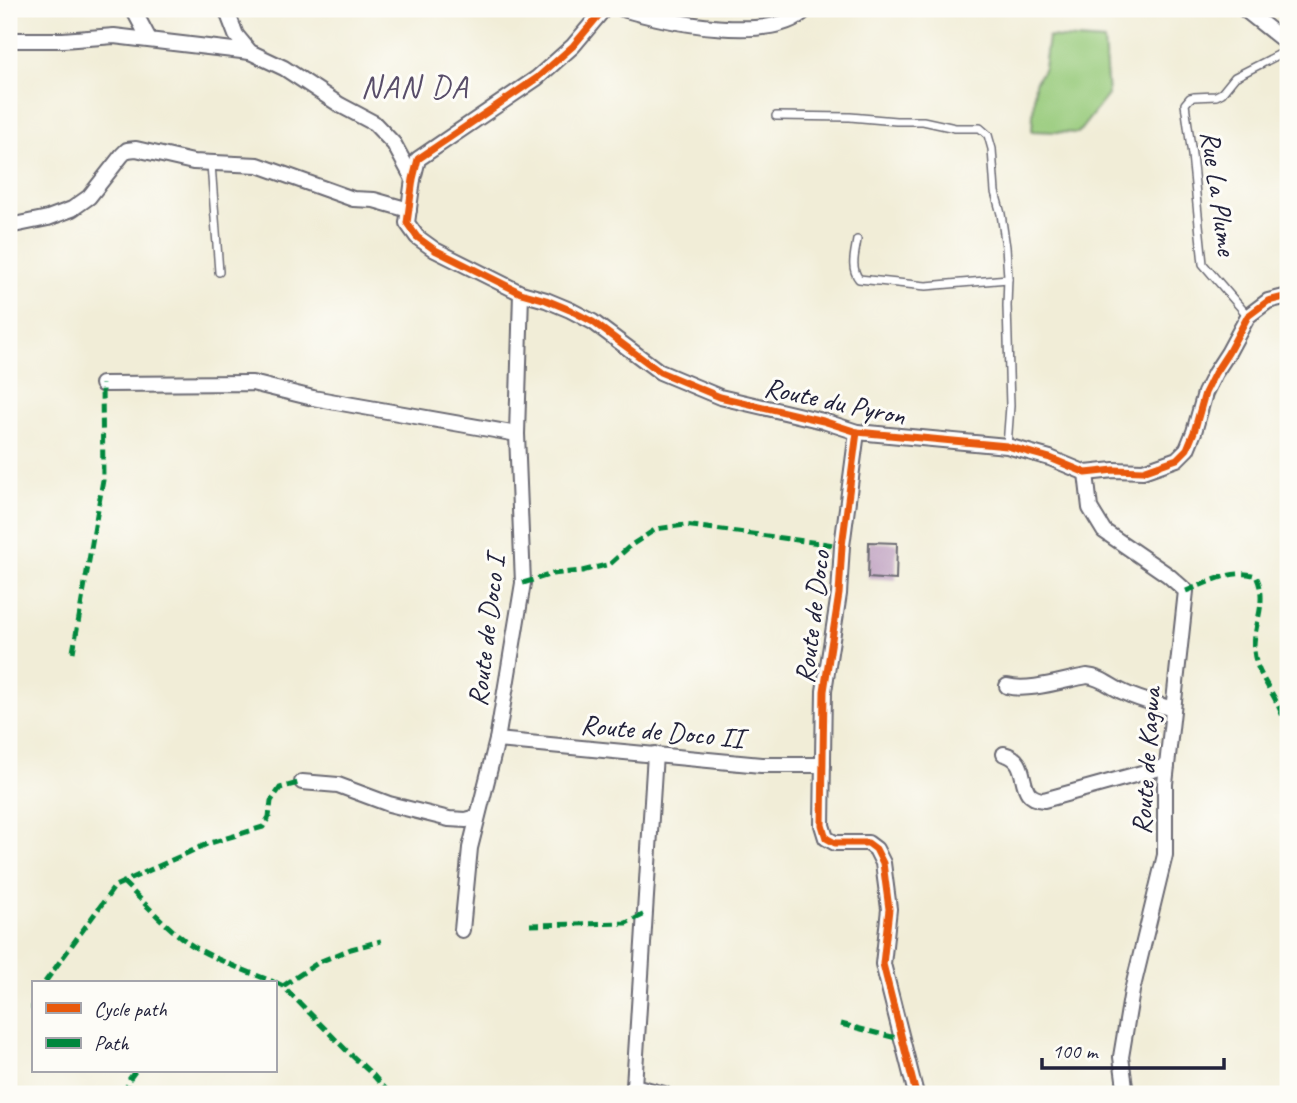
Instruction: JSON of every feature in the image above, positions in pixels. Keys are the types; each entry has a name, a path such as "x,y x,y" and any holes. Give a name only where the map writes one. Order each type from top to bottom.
{"street":[{"path":"133,9 149,39"},
{"path":"226,9 236,35 250,52"},
{"path":"413,179 418,159 537,78 573,46 604,9"},
{"path":"623,9 692,24 761,28 783,23 799,16 806,9"},
{"path":"1244,9 1288,44"},
{"path":"9,40 114,36 250,52 284,68 340,105 374,123 394,144 413,179"},
{"path":"9,226 48,218 72,209 89,197 127,150 136,149 211,164 258,166 353,199 374,200 409,210"},
{"name":"Route du Pyron","path":"413,179 407,223 417,237 435,250 521,293 570,310 593,322 660,372 689,385 720,397 823,421 857,432 1007,446 1050,458 1086,473 1143,471 1177,459 1187,449 1205,393 1248,316"},
{"name":"Route de Doco I","path":"462,930 470,848 497,740 523,583 517,434 521,293"},
{"path":"1248,316 1268,301 1288,296"},
{"path":"102,384 252,383 313,398 517,434"},
{"name":"Route de Doco","path":"857,432 842,546 839,594 824,691 822,825 826,838 835,843 868,843 876,849 883,863 890,909 883,964 916,1094"},
{"name":"Route de Kagwa","path":"1086,473 1090,508 1104,531 1186,590 1165,784 1165,855 1132,991 1121,1057 1126,1094"},
{"path":"1007,686 1016,689 1087,676 1095,677 1120,691 1173,709"},
{"name":"Route de Doco II","path":"497,740 761,765 824,765"},
{"path":"655,754 634,1086 664,1094"},
{"path":"1004,754 1018,762 1026,790 1038,800 1167,766"},
{"path":"302,782 338,785 389,804 449,819 466,820 477,817"}],"lane":[{"name":"Rue La Plume","path":"1248,316 1203,264 1185,104 1194,97 1211,97 1222,93 1235,77 1288,50"},
{"path":"776,116 923,121 954,128 980,128 988,135 992,149 995,192 1006,247 1008,279 1010,406 1007,446"},
{"path":"211,164 219,272"},
{"path":"857,240 854,268 859,279 926,286 1008,279"}],"green space":[{"path":"1048,37 1104,41 1108,95 1078,133 1032,131 1035,83 1044,68"}],"building":[{"path":"869,542 897,543 896,580 868,578"}],"marked path":[{"path":"73,652 103,480 102,384"},
{"path":"523,583 552,574 582,571 610,564 630,546 656,529 685,525 842,546"},
{"path":"1186,591 1230,575 1256,576 1261,602 1254,653 1288,731"},
{"path":"46,981 115,886 207,844 263,827 269,817 271,801 280,788 302,782"},
{"path":"123,882 188,943 271,981"},
{"path":"530,925 626,923 645,914"},
{"path":"283,986 319,962 381,941"},
{"path":"276,982 283,986 390,1094"},
{"path":"841,1024 904,1040"},
{"path":"126,1094 128,1081 135,1072"},
{"path":"623,1094 634,1086"}],"cycle path":[{"path":"604,9 573,46 537,78 418,159 407,223 417,237 435,250 521,293 546,300 593,322 660,372 720,397 823,421 857,432 1007,446 1050,458 1086,473 1143,471 1177,459 1187,449 1205,393 1248,316 1268,301 1288,296"},
{"path":"857,432 842,546 839,594 824,691 822,825 826,838 835,843 868,843 876,849 883,863 889,909 883,964 916,1094"}],"district":[{"name":"NAN DA","path":"415,86"}]}
